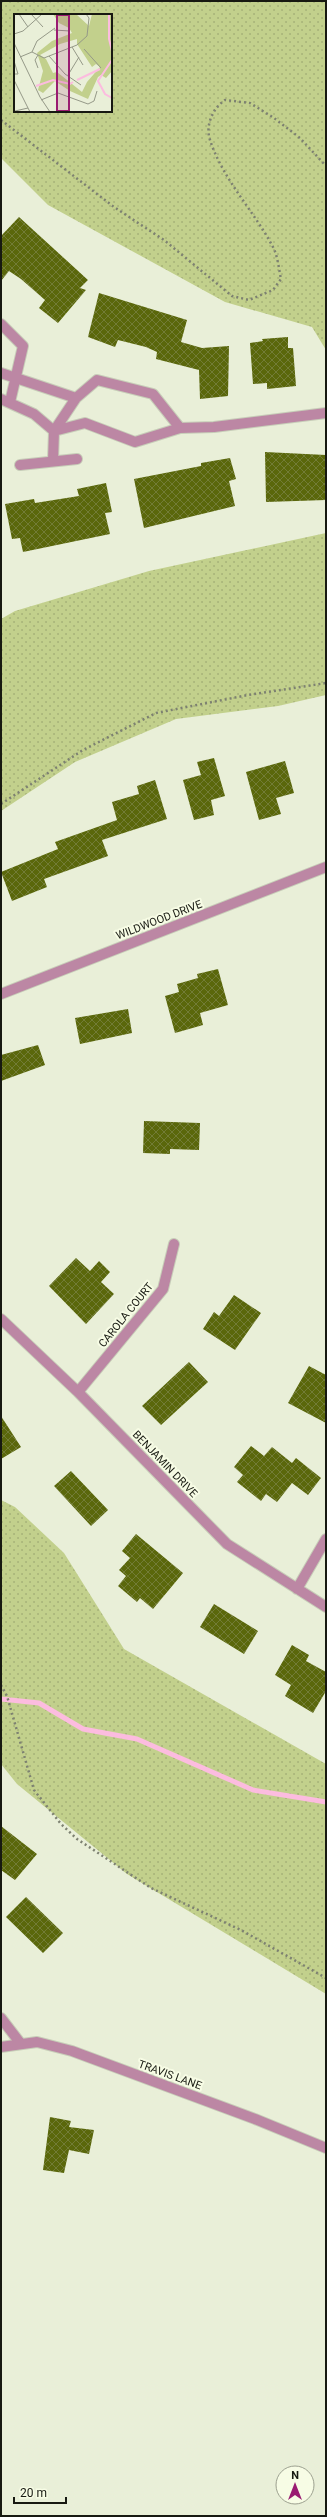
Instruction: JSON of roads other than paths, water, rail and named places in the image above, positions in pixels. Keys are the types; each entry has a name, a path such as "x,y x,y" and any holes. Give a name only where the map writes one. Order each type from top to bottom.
{"street":[{"path":"1,324 23,346 16,378 5,400 34,414 54,431"},
{"path":"1,373 76,398"},
{"path":"54,461 54,431 76,398 97,380 153,394 180,428"},
{"path":"54,431 85,423 135,442 180,428 214,427 326,414"},
{"path":"20,465 77,459"},
{"name":"WILDWOOD DRIVE","path":"1,994 326,867"},
{"name":"CAROLA COURT","path":"78,1392 164,1289 174,1244"},
{"name":"BENJAMIN DRIVE","path":"1,1319 78,1392 227,1544 326,1607"},
{"path":"297,1589 326,1539"},
{"path":"1,2018 21,2044"},
{"name":"TRAVIS LANE","path":"1,2047 37,2042 72,2051 255,2119 326,2148"}],"waterway":[{"path":"1,1699 39,1703 83,1729 137,1739 253,1790 326,1802"}]}
